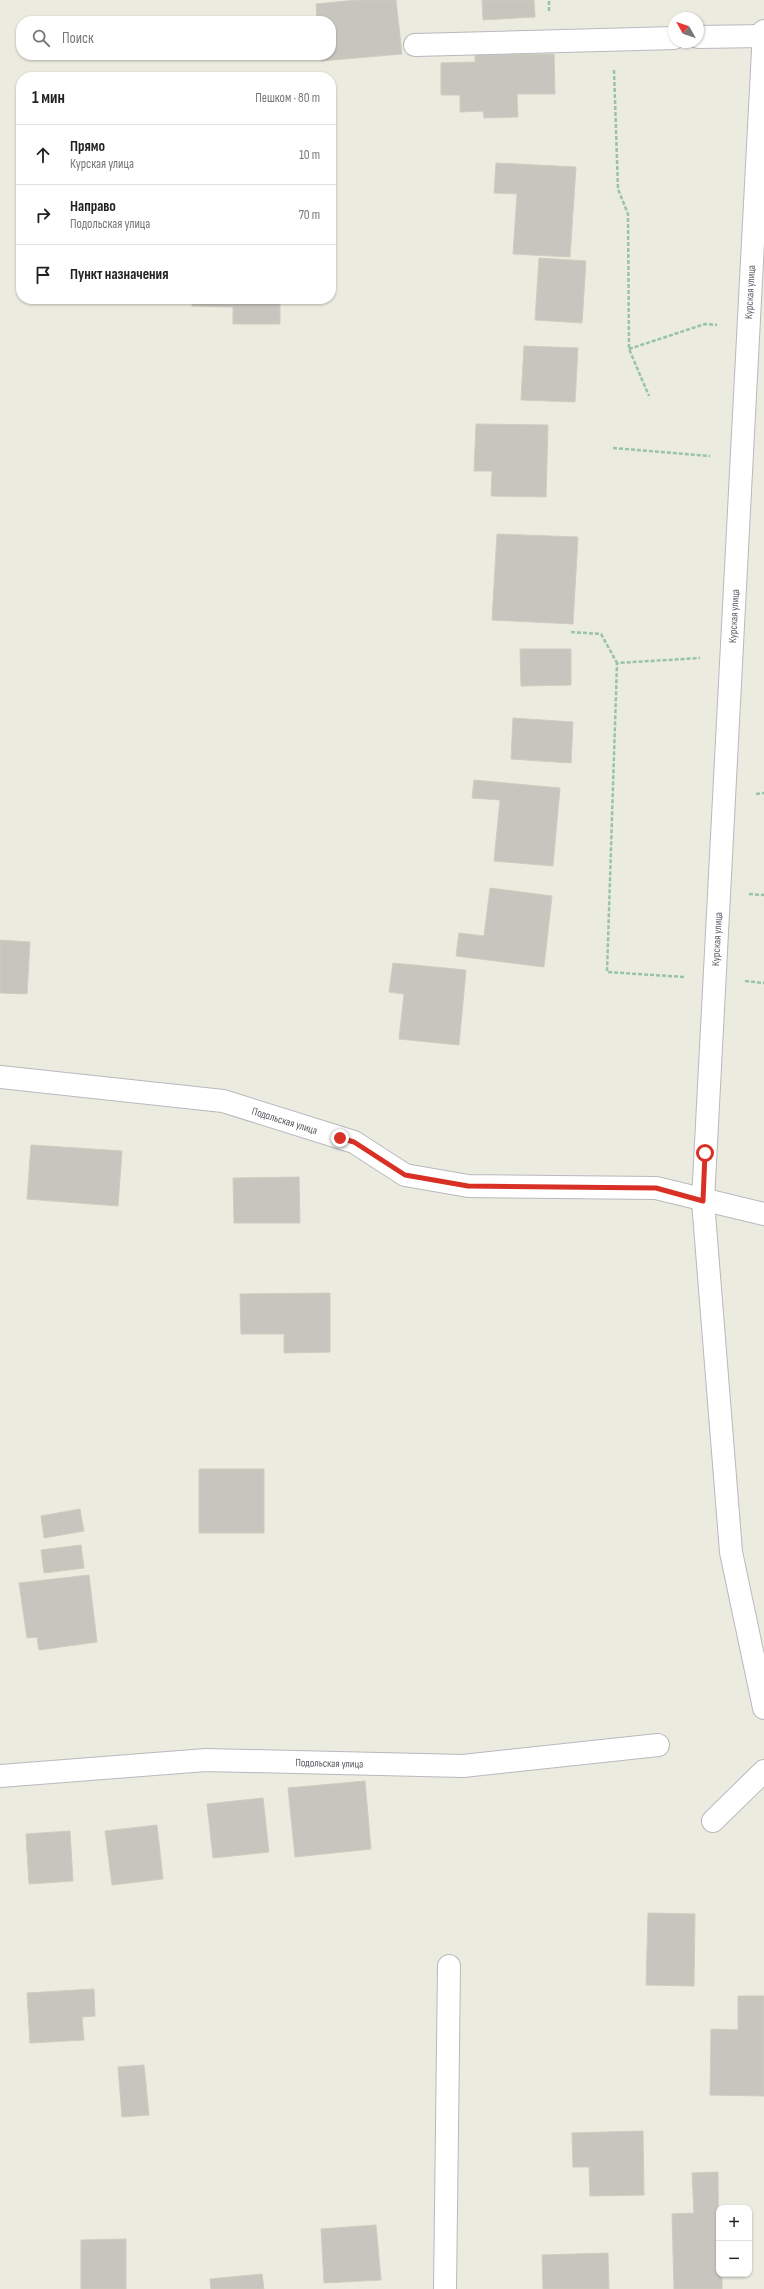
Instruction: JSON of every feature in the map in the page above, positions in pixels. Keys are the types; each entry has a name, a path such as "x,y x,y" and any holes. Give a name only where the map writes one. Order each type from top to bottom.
{"street":[{"name":"Курская улица","path":"764,31 703,1201 731,1552 764,1708"},
{"path":"704,37 764,36"},
{"path":"415,45 668,38"},
{"name":"Подольская улица","path":"0,1077 223,1101 354,1142 405,1175 468,1186 656,1188 703,1201 764,1214"},
{"name":"Подольская улица","path":"0,1776 206,1760 463,1766 658,1745"},
{"path":"713,1821 764,1772"},
{"path":"445,2289 449,1966"}],"path":[{"path":"613,39 618,189 628,214 629,349 649,396"},
{"path":"629,349 706,324 749,326"},
{"path":"613,448 742,458"},
{"path":"571,632 601,634 617,663 608,972 764,983"},
{"path":"617,663 731,657"}],"building":[{"path":"356,0 396,0 402,54 336,60 336,16 317,16 316,4"},
{"path":"482,0 534,0 535,17 483,20"},
{"path":"554,54 555,94 517,94 518,117 484,118 483,111 460,112 460,95 441,95 441,63 475,62 475,55"},
{"path":"496,163 576,167 570,257 513,254 517,194 494,193"},
{"path":"539,258 586,261 582,323 535,320"},
{"path":"192,304 280,304 280,324 233,324 233,307 192,306"},
{"path":"524,346 578,348 575,402 521,400"},
{"path":"476,424 548,425 546,497 491,496 492,471 474,471"},
{"path":"497,534 578,537 573,624 492,620"},
{"path":"520,649 571,649 571,685 521,686"},
{"path":"513,718 573,722 571,763 511,759"},
{"path":"474,780 560,788 553,866 494,861 500,800 472,798"},
{"path":"490,888 552,896 544,967 456,956 459,933 484,936"},
{"path":"0,940 30,942 27,994 0,993"},
{"path":"393,963 466,970 459,1045 399,1039 404,994 389,992"},
{"path":"31,1145 122,1151 118,1206 27,1199"},
{"path":"299,1177 300,1223 234,1223 233,1178"},
{"path":"330,1293 330,1352 284,1353 284,1334 241,1334 240,1294"},
{"path":"199,1469 264,1469 264,1533 199,1533"},
{"path":"80,1509 84,1531 44,1538 41,1516"},
{"path":"81,1545 84,1568 44,1573 41,1550"},
{"path":"89,1575 97,1642 39,1650 37,1637 27,1638 19,1583"},
{"path":"365,1781 371,1849 295,1857 288,1788"},
{"path":"263,1798 269,1852 213,1858 207,1804"},
{"path":"157,1825 163,1879 112,1885 105,1831"},
{"path":"70,1831 73,1881 29,1884 26,1834"},
{"path":"648,1913 695,1914 694,1986 646,1985"},
{"path":"94,1989 95,2016 82,2017 84,2040 30,2043 27,1993"},
{"path":"738,1996 764,1996 764,2096 710,2095 711,2029 738,2030"},
{"path":"144,2065 149,2115 122,2117 118,2067"},
{"path":"643,2131 644,2195 590,2196 589,2167 573,2167 572,2133"},
{"path":"718,2172 718,2205 716,2205 716,2277 722,2277 722,2289 674,2289 672,2214 694,2213 692,2173"},
{"path":"376,2225 381,2280 324,2283 321,2229"},
{"path":"126,2239 126,2289 81,2289 81,2240"},
{"path":"608,2253 609,2289 543,2289 542,2255"},
{"path":"262,2274 264,2289 211,2289 210,2279"}],"route":[{"path":"340,1138 354,1142 405,1175 468,1186 656,1188 703,1201 705,1153"}]}
